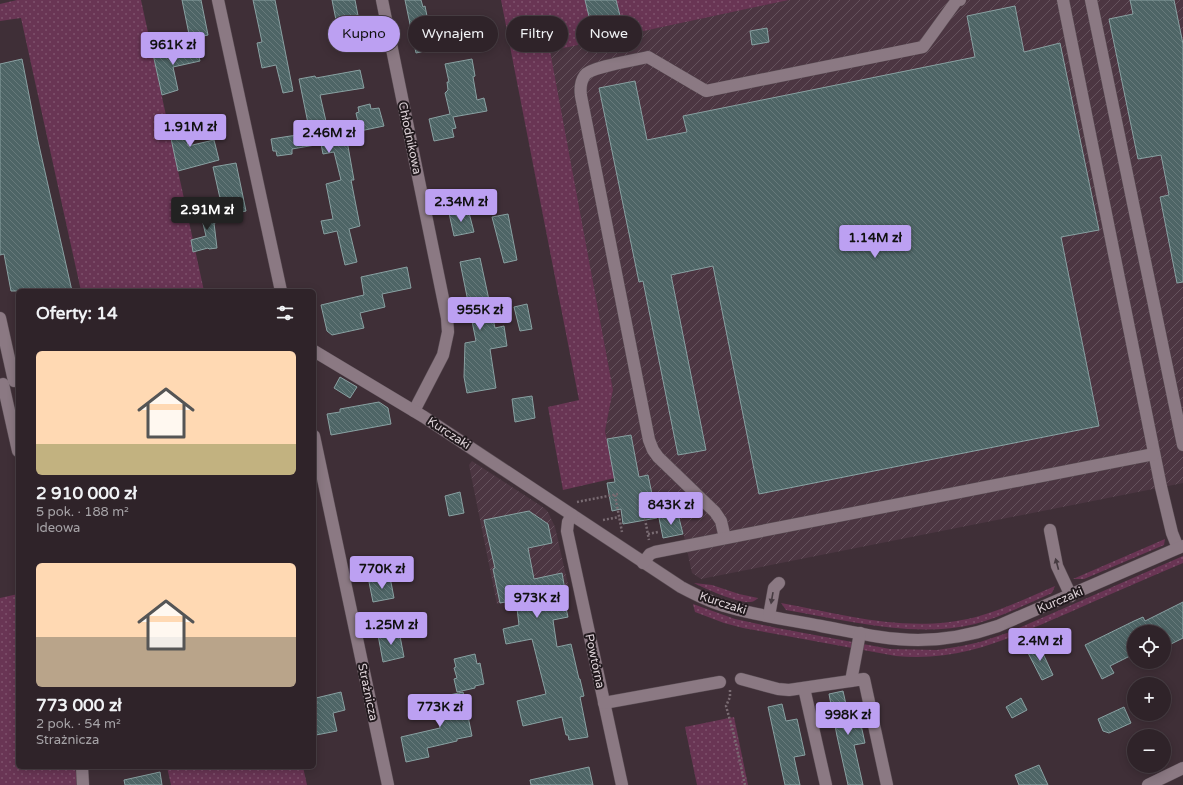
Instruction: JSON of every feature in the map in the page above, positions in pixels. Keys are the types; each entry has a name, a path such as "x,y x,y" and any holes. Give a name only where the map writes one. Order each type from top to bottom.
{"street":[{"path":"218,0 281,289"},
{"name":"Chłodnikowa","path":"382,0 448,325 443,355 414,411"},
{"path":"725,538 721,521 715,512 658,457 649,440 580,86 586,74 594,70 648,57 706,91 923,47 957,0 960,0"},
{"path":"1063,0 1154,454 1172,533 1180,547"},
{"path":"1091,0 1183,445"},
{"path":"0,318 16,436"},
{"name":"Kurczaki","path":"316,352 572,509 643,563 708,600 728,607 881,637 918,640 948,638 972,634 998,626 1071,596 1180,547"},
{"name":"Strażnicza","path":"316,445 388,785"},
{"path":"643,563 650,554 655,552 1154,454"},
{"name":"Powtórna","path":"572,509 567,531 622,785"},
{"path":"1050,530 1057,566 1071,596"},
{"path":"769,616 774,588 779,583"},
{"path":"851,681 860,634"},
{"path":"741,679 783,690 864,679 887,785"},
{"path":"604,703 720,682"},
{"path":"804,688 826,785"},
{"path":"1148,785 1183,768"},
{"path":"82,769 83,785"}],"path":[{"path":"572,509 616,495 623,538"},
{"path":"599,522 606,519 619,517"},
{"path":"645,519 650,543"},
{"path":"648,534 658,532"},
{"path":"720,682 726,681 730,685 730,697 726,706 745,785"}],"shaded area":[{"path":"17,0 141,0 204,289 81,289 21,18 0,21 0,4"},
{"path":"501,0 789,0 642,31 642,16 576,16 576,45 568,47 568,16 506,16 506,26"},
{"path":"789,0 1183,0 1183,483 701,579 692,573 679,513 623,524 605,431 613,390 549,52 568,52 568,47 576,45 576,52 642,52 642,31"},
{"path":"511,52 550,52 613,390 605,431 615,478 563,490 548,407 579,400"},
{"path":"472,461 548,512 555,527 569,589 497,604 469,465"},
{"path":"1165,539 1164,545 1084,579 1073,579"},
{"path":"1183,556 1183,563 1026,631 985,646 964,652 943,655 920,657 896,656 743,628 724,623 695,612 693,604 735,619 777,628 890,649 937,650 980,642 1010,632"},
{"path":"694,583 712,585 739,594 758,598 751,602 744,602 706,589"},
{"path":"1055,586 1052,593 985,621 952,628 928,630 904,629 857,623 786,610 781,603 878,621 927,624 951,622 976,617 996,611"},
{"path":"16,594 16,769 75,769 78,785 0,785 0,598"},
{"path":"734,717 748,785 697,785 685,727"},
{"path":"167,769 303,769 307,785 171,785"}],"building":[{"path":"182,0 201,0 208,35 190,39"},
{"path":"253,0 275,0 293,91 283,93 276,65 262,68 257,43 262,42"},
{"path":"332,0 355,0 358,16 335,16"},
{"path":"405,0 421,0 423,7 425,6 427,16 408,16"},
{"path":"585,0 616,0 620,16 589,16"},
{"path":"1130,0 1174,0 1183,44 1183,282 1177,283 1160,197 1169,195 1161,155 1138,159 1109,19 1133,14"},
{"path":"1015,6 1024,52 1060,43 1099,230 1061,237 1099,426 759,494 713,266 671,275 706,450 678,455 643,281 639,282 599,88 635,81 647,140 687,132 683,116 975,57 967,16"},
{"path":"767,28 769,42 752,45 750,31"},
{"path":"196,45 200,61 173,67 178,90 162,95 153,54"},
{"path":"22,59 38,141 72,289 16,289 16,291 11,291 4,254 0,255 0,64"},
{"path":"472,59 477,100 484,98 487,111 453,117 456,128 452,129 454,137 434,141 429,119 450,114 445,93 448,90 447,82 449,82 445,64"},
{"path":"360,70 364,88 320,95 330,139 346,135 354,180 351,180 360,226 349,229 357,262 345,265 337,231 324,234 321,221 333,219 326,184 341,180 334,152 323,154 321,144 292,149 292,154 277,156 276,151 273,151 271,139 310,133 299,79 315,76 316,78"},
{"path":"370,104 371,109 379,108 384,126 360,131 356,113 359,112 358,107"},
{"path":"182,116 188,146 214,140 219,160 178,171 167,120"},
{"path":"236,163 246,211 224,216 213,167"},
{"path":"216,207 219,222 214,223 217,248 208,248 193,252 191,240 206,236 200,211"},
{"path":"468,209 474,232 454,236 449,213"},
{"path":"508,214 517,260 504,263 492,217"},
{"path":"480,258 495,328 504,326 507,346 490,349 496,388 467,393 464,377 465,343 476,341 460,262"},
{"path":"407,267 411,288 382,294 385,307 360,313 364,328 332,335 327,331 321,305 364,295 361,277"},
{"path":"527,304 532,329 520,331 514,307"},
{"path":"340,377 357,387 350,398 334,388"},
{"path":"532,396 535,418 515,422 512,399"},
{"path":"379,402 388,408 391,424 331,435 327,414 340,412 340,409"},
{"path":"631,435 639,477 648,475 657,518 623,524 621,509 612,511 607,483 615,482 607,439"},
{"path":"460,492 464,513 449,516 445,496"},
{"path":"529,511 548,524 552,543 528,548 534,579 562,573 565,590 562,591 568,617 553,620 557,647 571,644 584,696 580,697 588,737 569,740 568,735 566,735 562,717 523,726 517,701 546,694 532,639 506,644 503,629 519,625 516,600 500,603 493,569 495,568 484,520"},
{"path":"678,514 683,534 663,538 659,518"},
{"path":"390,577 394,598 373,602 369,582"},
{"path":"1183,602 1183,638 1171,644 1171,625 1127,625 1127,658 1110,666 1114,673 1102,679 1085,645 1143,617 1145,621"},
{"path":"399,631 404,657 383,662 378,635"},
{"path":"1039,645 1053,675 1042,680 1027,651"},
{"path":"475,654 477,664 480,663 484,684 475,686 475,688 457,692 454,679 457,678 454,668 456,667 454,659"},
{"path":"843,691 847,709 857,707 865,743 854,745 863,785 848,785 837,736 829,694"},
{"path":"341,692 345,710 333,713 337,731 316,735 316,698"},
{"path":"463,692 472,736 427,748 429,757 406,762 401,737 440,728 435,709 438,708 436,698"},
{"path":"1021,698 1027,710 1012,718 1006,707"},
{"path":"782,704 786,721 797,719 805,755 794,757 800,785 785,785 768,707"},
{"path":"1124,707 1127,714 1127,721 1130,721 1131,723 1109,733 1103,731 1098,719"},
{"path":"1039,765 1048,785 1019,785 1015,775"},
{"path":"589,767 593,785 531,785 530,780"},
{"path":"160,772 162,785 125,785 124,780"}]}
